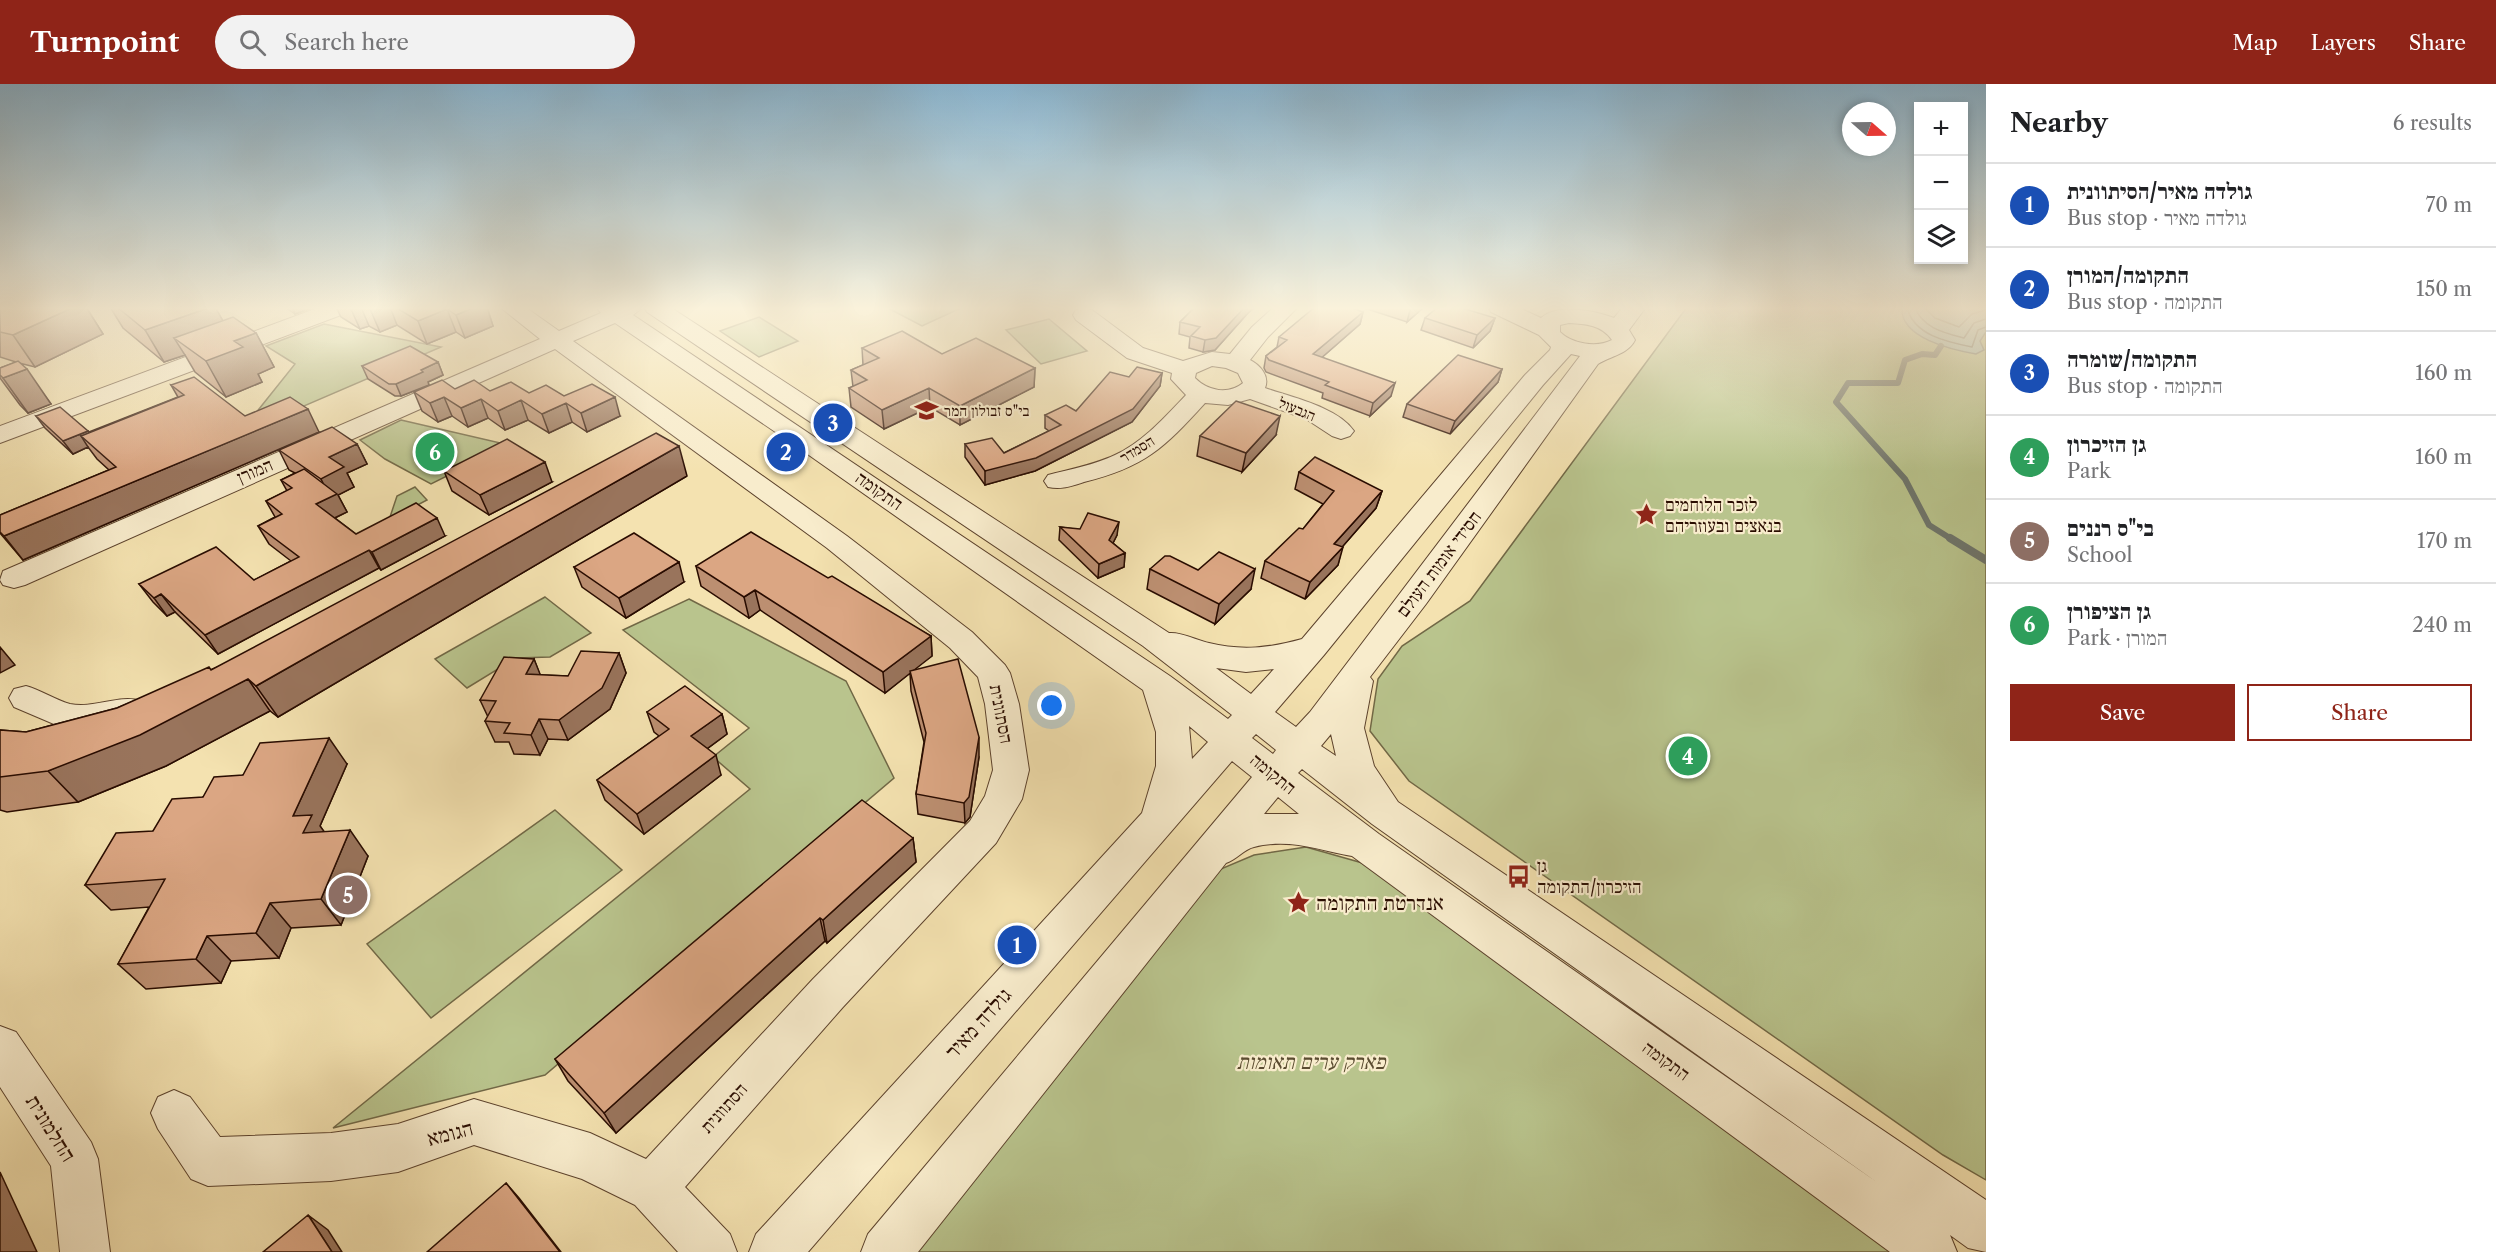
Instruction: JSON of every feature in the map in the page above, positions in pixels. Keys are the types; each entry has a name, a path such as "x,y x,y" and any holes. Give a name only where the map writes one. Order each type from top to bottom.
{"street":[{"path":"0,435 196,362"},
{"name":"המורן","path":"14,578 508,362"},
{"name":"הסתוונית","path":"590,362 837,542 969,648 993,673 1002,704 1011,770 1003,799 983,832 828,993 652,1188"},
{"name":"התקומה","path":"706,362 805,440 1158,684 1242,726"},
{"name":"התקומה","path":"721,362 1154,638 1242,726 1932,1252"},
{"path":"1162,362 1185,369 1200,362"},
{"path":"1185,369 1183,379 1192,389 1201,393 1230,397 1250,391 1256,379 1252,372 1235,363 1226,362"},
{"path":"1242,726 1313,647 1534,380 1552,362"},
{"name":"חסידי אומות העולם","path":"1287,761 1322,721 1588,362"},
{"name":"הגבעול","path":"1250,391 1315,414 1341,431"},
{"name":"הסמדר","path":"1058,481 1098,470 1132,456 1160,435 1201,393"},
{"path":"650,444 680,428"},
{"path":"1154,638 1206,655 1242,660 1270,659 1313,647"},
{"path":"1203,862 1241,833 1276,828 1317,831 1375,829 1347,728 1359,668"},
{"path":"1158,684 1173,732 1173,766 1159,819"},
{"path":"26,698 68,717 111,715 163,699"},
{"name":"גולדה מאיר","path":"774,1252 1242,726"},
{"path":"886,1252 1287,761"},
{"name":"התקומה","path":"1375,829 1986,1230"},
{"name":"החלמונית","path":"0,1047 74,1159 85,1252"},
{"name":"הגומא","path":"174,1113 208,1162 331,1157 398,1148 474,1122 590,1157 652,1188 712,1252"}],"green space":[{"path":"291,362 407,362 239,434 295,364"},
{"path":"1647,362 1986,362 1986,1180 1943,1155 1409,781 1370,731 1378,679 1402,646 1470,601"},
{"path":"401,420 509,445 431,484 385,459 360,440"},
{"path":"415,487 427,500 389,520 397,496"},
{"path":"545,597 591,633 550,657 516,658 467,688 435,659"},
{"path":"689,599 846,681 894,778 545,1075 333,1128 750,789 713,757 749,728 623,630"},
{"path":"555,810 622,870 431,1018 367,944"},
{"name":"פארק ערים תאומות","path":"1306,847 1366,864 1901,1252 913,1252 1216,871 1254,855"}],"building":[{"path":"19,362 27,369 3,378 0,375 0,368"},
{"path":"373,362 438,362 421,370 423,372 396,384 389,384 362,366"},
{"path":"871,362 1022,362 1035,368 960,406 929,388 882,410 849,388 867,380 851,370"},
{"path":"1273,362 1334,362 1395,383 1373,403 1325,385 1329,382"},
{"path":"1451,362 1478,362 1502,369 1455,421 1407,404"},
{"path":"1137,367 1162,373 1133,409 1036,458 985,471 965,444 992,438 1004,453 1061,425 1045,415 1066,405 1076,411 1110,372 1129,377"},
{"path":"194,377 245,416 290,397 308,409 4,536 0,532 0,515 116,467 81,436 184,395 171,385"},
{"path":"442,380 455,389 474,380 490,391 511,382 529,393 546,385 564,396 592,384 615,397 581,413 566,403 542,414 521,400 498,411 481,399 461,408 444,397 430,403 414,392"},
{"path":"1236,401 1280,416 1246,453 1200,436"},
{"path":"60,407 88,431 63,441 36,416"},
{"path":"332,427 357,444 329,457 344,467 321,479 279,450"},
{"path":"656,433 679,446 256,686 248,679 140,735 48,771 0,777 0,730 26,732 117,708 209,667 211,670"},
{"path":"507,439 545,462 480,495 444,471"},
{"path":"1315,457 1382,491 1334,544 1343,547 1310,582 1265,561 1299,528 1303,529 1334,491 1299,472"},
{"path":"304,469 337,494 316,504 356,534 416,503 437,518 372,552 369,550 205,635 161,594 154,598 139,584 216,547 254,580 299,557 258,526 282,514 266,501 292,488 281,480"},
{"path":"1088,513 1119,522 1109,540 1125,553 1099,564 1060,527 1080,529"},
{"path":"751,532 828,578 832,576 931,636 883,672 755,590 744,597 696,566"},
{"path":"634,533 679,562 619,598 574,567"},
{"path":"1219,552 1255,569 1219,604 1150,569 1165,556 1170,556 1198,570"},
{"path":"581,651 619,653 602,688 559,720 539,719 531,735 504,733 510,723 485,721 496,701 480,700 504,657 534,659 526,674 568,676"},
{"path":"958,659 979,737 969,797 964,803 916,794 926,733 910,671"},
{"path":"685,686 722,714 691,736 716,755 637,814 597,780 669,729 647,712"},
{"path":"329,738 293,816 312,815 303,833 350,830 321,899 270,903 256,933 207,936 196,959 118,964 165,879 85,885 116,833 153,831 172,799 203,797 214,777 243,775 260,743"},
{"path":"862,800 913,838 823,920 820,918 604,1113 555,1059"},
{"path":"506,1183 560,1252 427,1252"},
{"path":"308,1215 332,1252 263,1252"}],"waterway":[{"path":"1905,362 1898,383 1848,383 1836,402 1905,479 1929,525 1953,540"},
{"path":"1950,538 1986,560"}],"place":[{"name":"בי\"ס זבולון המר","path":"926,410"},
{"name":"התקומה/שומרה","path":"833,423"},
{"name":"גן הציפורן","path":"435,452"},
{"name":"התקומה/המורן","path":"786,452"},
{"name":"לזכר הלוחמים בנאצים ובעוזריהם","path":"1647,515"},
{"name":"גן הזיכרון","path":"1688,756"},
{"name":"גן הזיכרון/התקומה","path":"1519,876"},
{"name":"בי\"ס רננים","path":"348,895"},
{"name":"אנדרטת התקומה","path":"1298,902"},
{"name":"גולדה מאיר/הסיתוונית","path":"1017,945"}]}
